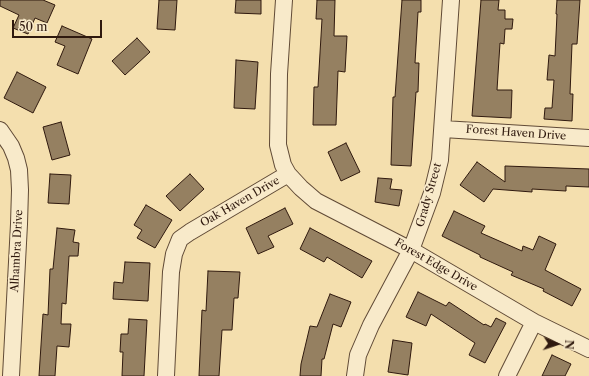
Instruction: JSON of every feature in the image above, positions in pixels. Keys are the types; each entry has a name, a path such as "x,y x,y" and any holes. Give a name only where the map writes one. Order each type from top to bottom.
{"street":[{"name":"Oak Haven Drive","path":"166,376 171,272 174,254 180,239 288,174 283,165 278,129 279,74 284,0"},
{"name":"Grady Street","path":"355,376 358,355 371,325 412,250 432,193 440,160 451,0"},
{"name":"Forest Haven Drive","path":"443,129 589,138"},
{"name":"Alhambra Drive","path":"0,130 12,146 19,170 20,190 20,224 11,376"},
{"name":"Forest Edge Drive","path":"288,174 316,201 412,250 534,322 589,349"},
{"path":"507,376 534,322"}],"building":[{"path":"0,0 43,0 55,5 47,23 35,18 28,34 13,28 19,15 0,6"},
{"path":"159,0 177,0 175,30 157,29"},
{"path":"236,0 261,0 261,14 235,13"},
{"path":"317,0 335,0 334,36 347,36 345,72 338,71 336,125 313,125 314,87 318,87 322,19 316,19"},
{"path":"402,0 421,0 421,12 418,12 415,63 419,63 418,92 416,92 411,166 391,165 393,97 395,97"},
{"path":"481,0 499,0 498,10 505,10 505,19 513,19 512,29 505,29 504,44 500,43 497,90 512,90 511,118 472,116"},
{"path":"557,0 580,0 577,44 572,44 570,94 573,94 572,121 544,119 545,108 552,108 554,80 547,80 549,55 555,56"},
{"path":"62,26 92,39 78,74 57,65 65,46 55,42"},
{"path":"137,38 150,52 125,75 112,61"},
{"path":"236,60 258,62 255,109 234,108"},
{"path":"17,72 46,87 33,113 4,98"},
{"path":"61,122 70,155 52,160 43,127"},
{"path":"346,143 360,172 341,181 328,152"},
{"path":"477,162 505,182 505,166 589,169 589,187 566,186 566,191 532,189 532,192 493,189 484,202 460,185"},
{"path":"50,174 71,175 69,204 48,203"},
{"path":"190,174 204,189 180,211 166,196"},
{"path":"378,178 392,179 390,189 402,190 399,206 375,202"},
{"path":"146,205 172,220 155,248 137,238 142,230 134,225"},
{"path":"285,208 293,224 268,236 274,247 258,254 246,228"},
{"path":"454,211 485,226 481,233 522,251 523,246 533,250 539,236 556,244 545,270 581,289 572,306 543,291 544,289 511,275 513,272 480,257 480,255 442,236"},
{"path":"57,228 75,230 73,242 79,243 78,256 69,256 66,304 62,303 61,324 71,324 69,347 57,346 55,376 39,376 43,314 48,315 50,269 53,269"},
{"path":"310,228 372,261 362,278 327,257 324,262 300,249"},
{"path":"125,262 150,263 148,301 113,299 114,282 123,283"},
{"path":"208,271 240,272 238,298 234,298 232,330 222,330 219,376 199,376 202,310 206,311"},
{"path":"418,292 446,306 449,302 484,325 485,324 491,327 496,318 506,323 485,363 469,355 475,343 431,314 426,326 406,317"},
{"path":"330,294 351,302 341,327 333,324 324,359 322,359 321,376 300,376 301,364 310,326 317,327"},
{"path":"129,319 147,320 144,376 122,376 123,352 120,352 121,334 128,334"},
{"path":"393,340 412,343 408,375 388,372"},
{"path":"552,355 571,364 565,376 542,376"}]}
